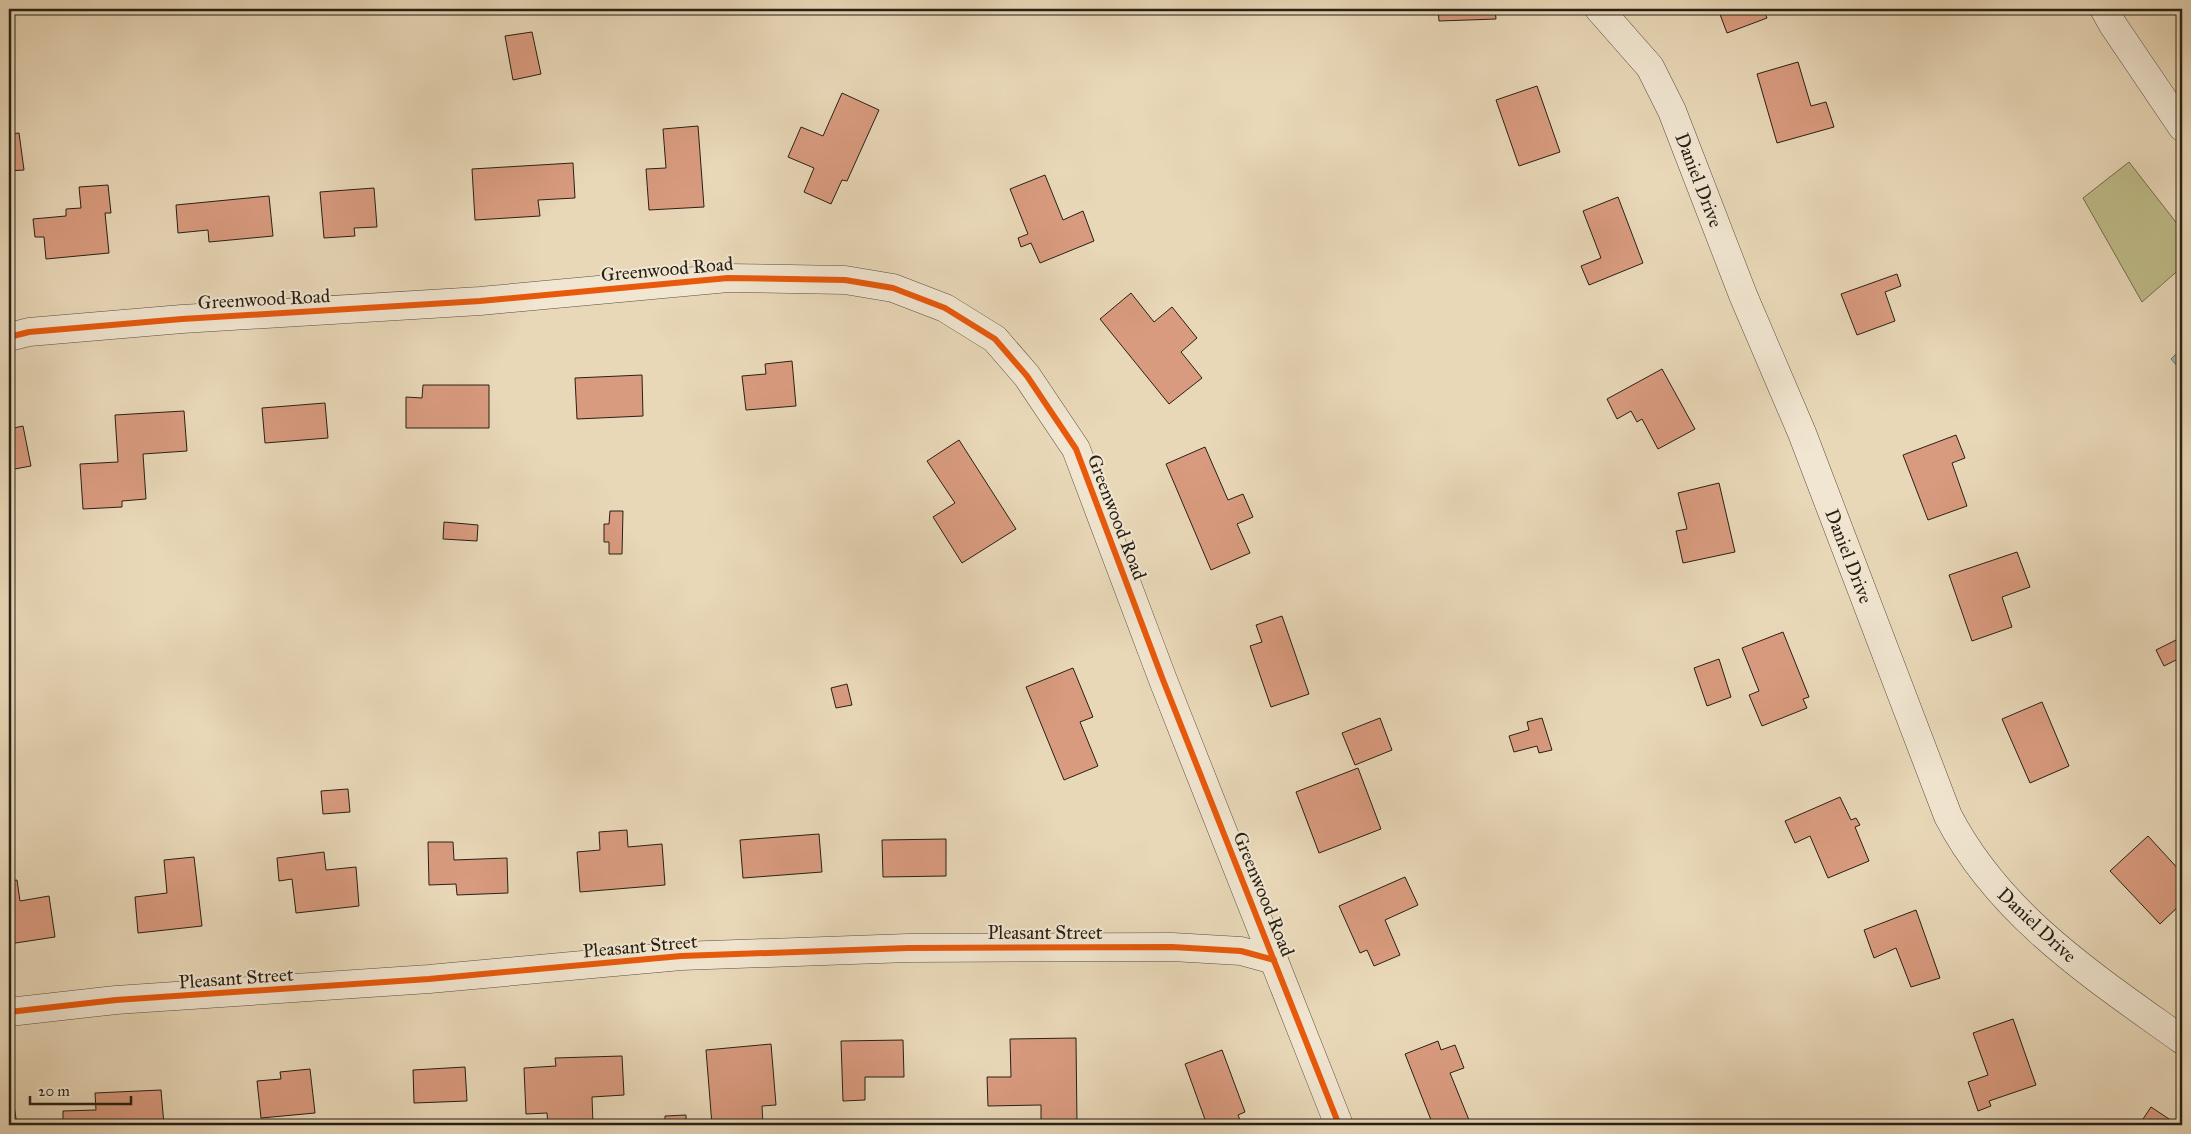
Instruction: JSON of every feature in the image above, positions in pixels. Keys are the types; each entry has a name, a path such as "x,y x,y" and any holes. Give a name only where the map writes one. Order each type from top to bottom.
{"street":[{"name":"Daniel Drive","path":"1599,9 1650,68 1672,112 1743,295 1802,433 1948,816 1963,844 2010,904 2052,943 2182,1040"},
{"path":"2104,9 2182,128"},
{"name":"Greenwood Road","path":"9,337 29,332 182,319 480,301 728,278 845,280 893,288 945,308 995,339 1027,376 1076,449 1160,671 1339,1125"},
{"name":"Pleasant Street","path":"9,1012 116,1000 429,979 681,956 908,948 1162,947 1241,951 1274,960"}],"shaded area":[{"path":"2129,162 2182,230 2182,267 2142,302 2083,198"},
{"path":"2182,348 2182,372 2171,359"}],"building":[{"path":"1438,9 1495,9 1496,19 1439,21"},
{"path":"1718,9 1763,9 1767,18 1727,33"},
{"path":"532,32 541,74 513,80 505,36"},
{"path":"1798,62 1811,106 1826,102 1834,127 1777,143 1757,74"},
{"path":"1537,86 1560,152 1519,166 1496,100"},
{"path":"842,93 879,110 847,181 842,180 831,204 804,192 814,168 788,157 801,127 823,136"},
{"path":"698,126 704,207 649,210 646,169 666,168 663,129"},
{"path":"19,133 24,170 9,171 9,134"},
{"path":"573,163 575,198 538,200 540,216 475,220 472,169"},
{"path":"1045,175 1063,220 1083,211 1094,241 1040,263 1031,243 1021,247 1018,238 1028,234 1010,189"},
{"path":"108,185 111,213 105,213 109,253 46,259 44,237 35,237 33,219 66,216 66,209 81,208 79,187"},
{"path":"374,188 377,227 354,228 355,236 324,238 320,192"},
{"path":"269,196 273,236 209,242 208,230 178,233 176,205"},
{"path":"1618,197 1643,263 1589,285 1581,266 1601,258 1583,211"},
{"path":"1897,274 1901,286 1885,292 1895,321 1857,335 1841,294"},
{"path":"1131,293 1154,322 1172,307 1197,338 1181,352 1202,378 1169,404 1100,319"},
{"path":"792,361 796,406 746,410 742,376 766,374 765,364"},
{"path":"1662,369 1695,429 1658,449 1642,419 1637,422 1631,411 1617,419 1607,399"},
{"path":"642,375 643,416 577,419 575,378"},
{"path":"423,385 489,385 489,428 406,428 406,397 422,398"},
{"path":"325,403 328,438 265,443 262,408"},
{"path":"184,411 187,451 143,454 146,499 122,501 122,507 83,509 80,464 118,462 115,415"},
{"path":"23,426 31,466 9,470 9,429"},
{"path":"1956,435 1965,458 1952,463 1967,506 1928,520 1903,455"},
{"path":"959,440 1016,529 962,563 933,517 955,503 927,461"},
{"path":"1205,447 1228,500 1243,494 1253,517 1237,524 1250,553 1211,570 1166,464"},
{"path":"1719,483 1735,552 1683,563 1676,531 1687,529 1678,493"},
{"path":"610,511 623,511 622,554 609,554 609,542 604,542 604,524 609,524"},
{"path":"444,522 478,525 477,541 443,539"},
{"path":"2017,552 2030,587 2002,597 2012,627 1972,641 1949,575"},
{"path":"1282,616 1309,694 1271,707 1250,646 1262,642 1256,625"},
{"path":"1783,632 1809,697 1803,699 1807,708 1762,726 1749,695 1759,691 1742,648"},
{"path":"2176,640 2182,652 2182,657 2164,666 2156,650"},
{"path":"1719,659 1731,697 1707,706 1694,668"},
{"path":"1073,668 1093,717 1080,722 1098,766 1064,780 1026,687"},
{"path":"847,684 852,705 836,708 831,688"},
{"path":"2042,702 2069,766 2030,783 2002,719"},
{"path":"1380,718 1392,750 1355,765 1342,733"},
{"path":"1542,718 1552,750 1539,753 1537,746 1514,752 1509,736 1529,730 1527,722"},
{"path":"1358,768 1381,829 1319,853 1296,792"},
{"path":"348,789 350,812 323,814 321,791"},
{"path":"1840,797 1851,820 1856,818 1860,825 1855,827 1869,861 1828,878 1810,836 1795,843 1785,821"},
{"path":"627,830 628,847 662,844 665,885 580,892 577,852 600,850 599,832"},
{"path":"819,834 822,872 743,878 740,840"},
{"path":"2148,836 2182,873 2182,903 2160,924 2110,871"},
{"path":"946,839 946,876 883,877 882,840"},
{"path":"428,842 453,842 454,860 507,858 508,893 457,895 456,884 429,885"},
{"path":"324,852 326,870 356,867 359,906 296,913 292,879 279,881 277,858"},
{"path":"194,857 202,926 138,933 135,897 167,893 164,860"},
{"path":"1405,877 1418,905 1385,920 1400,955 1374,966 1367,950 1360,953 1339,906"},
{"path":"17,880 20,901 49,896 55,937 9,944 9,881"},
{"path":"1916,910 1940,978 1911,987 1896,948 1874,958 1864,930"},
{"path":"2013,1019 2036,1085 1989,1101 1991,1106 1978,1111 1968,1082 1988,1075 1973,1033"},
{"path":"1076,1038 1077,1125 1041,1125 1041,1105 988,1106 987,1077 1011,1077 1010,1039"},
{"path":"903,1040 904,1077 865,1077 865,1100 843,1101 841,1041"},
{"path":"1438,1041 1441,1050 1455,1045 1464,1068 1450,1073 1469,1120 1457,1125 1433,1125 1405,1054"},
{"path":"771,1044 776,1105 762,1106 763,1125 712,1125 706,1050"},
{"path":"1222,1050 1245,1112 1238,1115 1242,1125 1207,1125 1185,1064"},
{"path":"622,1056 624,1095 592,1097 593,1125 548,1125 547,1113 526,1114 524,1068 556,1066 555,1058"},
{"path":"465,1067 467,1101 414,1103 413,1070"},
{"path":"310,1069 315,1113 261,1118 257,1081 281,1079 280,1072"},
{"path":"161,1090 164,1125 63,1125 63,1111 96,1110 95,1093"},
{"path":"13,1099 17,1125 9,1125 9,1100"},
{"path":"2151,1107 2178,1125 2139,1125"},
{"path":"686,1115 686,1125 665,1125 665,1116"}],"cycle path":[{"path":"9,337 29,332 182,319 480,301 728,278 845,280 893,288 945,308 995,339 1027,376 1076,449 1163,680 1339,1125"},
{"path":"9,1012 116,1000 429,979 681,956 908,948 1172,947 1241,951 1274,960"}]}
